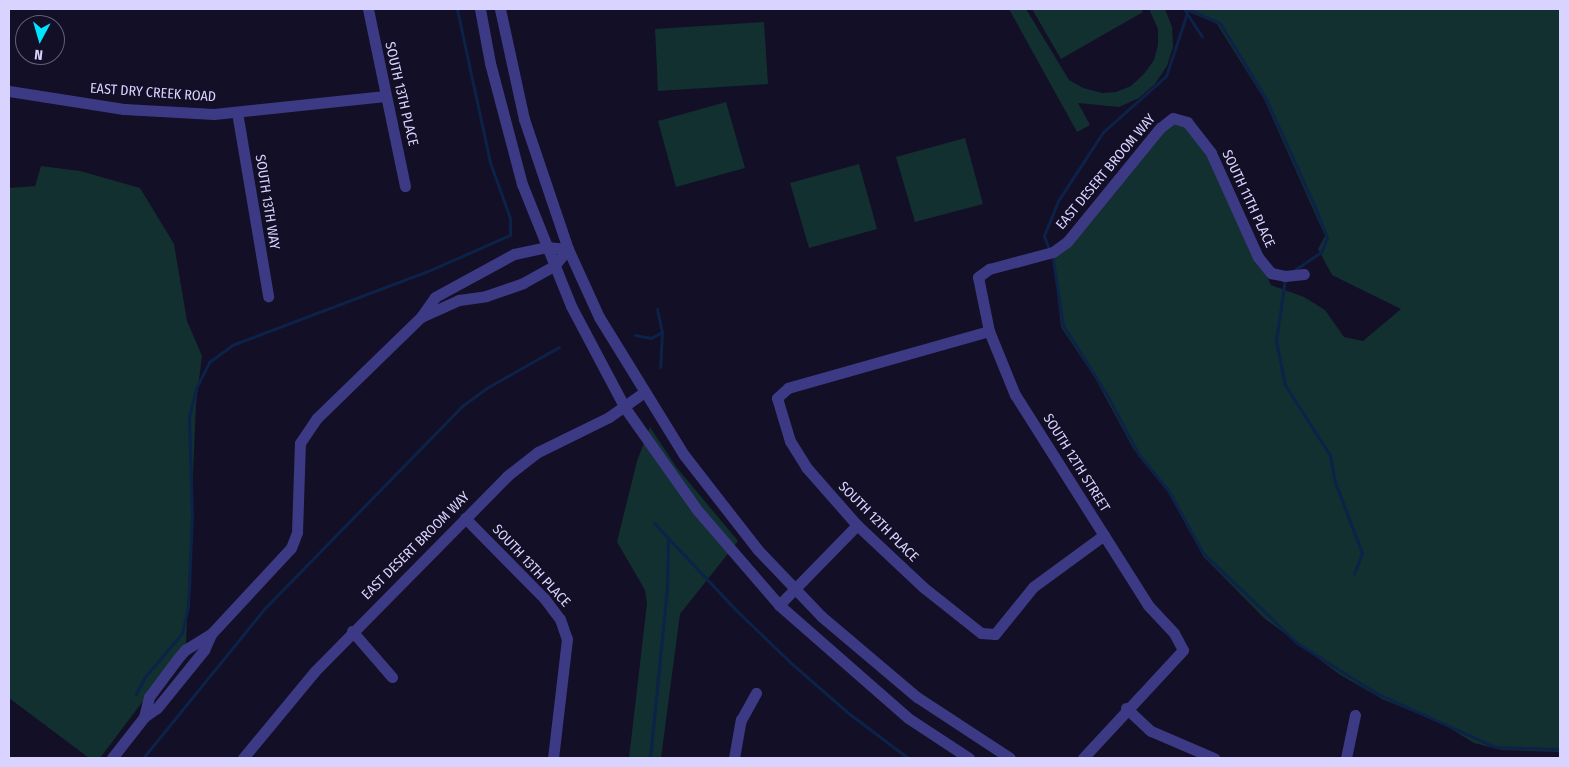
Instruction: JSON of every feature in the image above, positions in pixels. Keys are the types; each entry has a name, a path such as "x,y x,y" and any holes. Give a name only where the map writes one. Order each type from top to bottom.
{"street":[{"name":"SOUTH 13TH PLACE","path":"368,9 405,186"},
{"path":"480,9 505,126 546,247 625,408 698,511 779,605 908,718 969,758"},
{"path":"500,9 524,119 568,249 599,317 643,393 712,494 794,590 917,697 1010,758"},
{"name":"EAST DRY CREEK ROAD","path":"9,91 124,109 238,112 385,96"},
{"name":"SOUTH 13TH WAY","path":"238,112 268,296"},
{"name":"SOUTH 11TH PLACE","path":"1173,118 1187,122 1211,153 1258,257 1270,273 1285,276 1304,274"},
{"name":"EAST DESERT BROOM WAY","path":"978,277 989,269 1053,252 1068,242 1160,128 1173,118"},
{"path":"112,758 144,717 157,708 204,650 211,634 291,548 297,532 295,441 421,317 436,297 453,285 514,254 546,247 568,249"},
{"path":"421,317 459,300 486,296 523,282 554,266 568,249"},
{"name":"SOUTH 12TH STREET","path":"978,277 989,331 1015,395 1148,606 1174,633 1183,650 1126,708"},
{"name":"SOUTH 12TH PLACE","path":"989,331 788,388 776,398 790,441 806,467 857,525 931,593 981,633 995,634 1033,587 1104,535"},
{"name":"EAST DESERT BROOM WAY","path":"243,758 285,704 352,631 508,476 538,452 625,408 643,393"},
{"name":"SOUTH 13TH PLACE","path":"465,518 544,598 560,619 567,639 553,758"},
{"path":"779,605 857,525"},
{"path":"352,631 392,677"},
{"path":"734,758 741,720 756,693"},
{"path":"1083,758 1126,708 1151,731 1214,758"},
{"path":"1346,758 1355,714"}],"green space":[{"path":"1009,9 1026,9 1069,80 1083,88 1102,93 1116,92 1131,86 1144,74 1154,60 1158,45 1158,29 1149,9 1165,9 1172,27 1173,47 1167,66 1155,84 1139,98 1119,107 1078,103 1090,125 1077,132"},
{"path":"1032,9 1141,9 1143,12 1061,59"},
{"path":"1182,9 1560,9 1560,752 1501,750 1474,743 1443,724 1382,699 1339,674 1264,618 1203,556 1163,483 1134,450 1095,378 1061,327 1053,252 1173,118 1200,136 1271,285 1304,297 1325,310 1344,337 1363,341 1401,309 1332,275 1318,249 1325,236 1264,99 1217,24"},
{"path":"764,22 768,84 658,91 655,29"},
{"path":"726,102 745,168 676,187 658,121"},
{"path":"965,138 983,204 915,222 896,157"},
{"path":"859,164 877,229 809,248 790,183"},
{"path":"41,166 80,171 140,188 174,244 187,321 202,356 196,404 186,644 100,758 89,758 9,698 9,188 35,186"},
{"path":"650,427 677,468 738,541 680,614 661,758 629,758 647,603 645,590 617,542 637,461"}],"waterway":[{"path":"136,694 144,678 182,633 188,608 192,517 189,417 196,388 209,362 232,345 428,271 510,235 510,218 490,162 457,9"},
{"path":"1184,9 1202,37"},
{"path":"1188,9 1220,23 1266,99 1315,207 1327,238 1321,252 1294,270"},
{"path":"1187,13 1166,76 1103,132 1058,201 1044,236 1053,260 1063,325 1107,395 1139,455 1168,490 1203,553 1297,643 1376,693 1495,747 1560,749"},
{"path":"1285,279 1276,341 1285,385 1330,455 1335,482 1362,553 1354,574"},
{"path":"657,309 662,332 660,367"},
{"path":"635,335 651,338 662,332"},
{"path":"143,758 264,609 462,406 490,386 559,347"},
{"path":"654,523 735,609 791,663 847,712 908,758"},
{"path":"650,758 667,588 668,540"}]}
